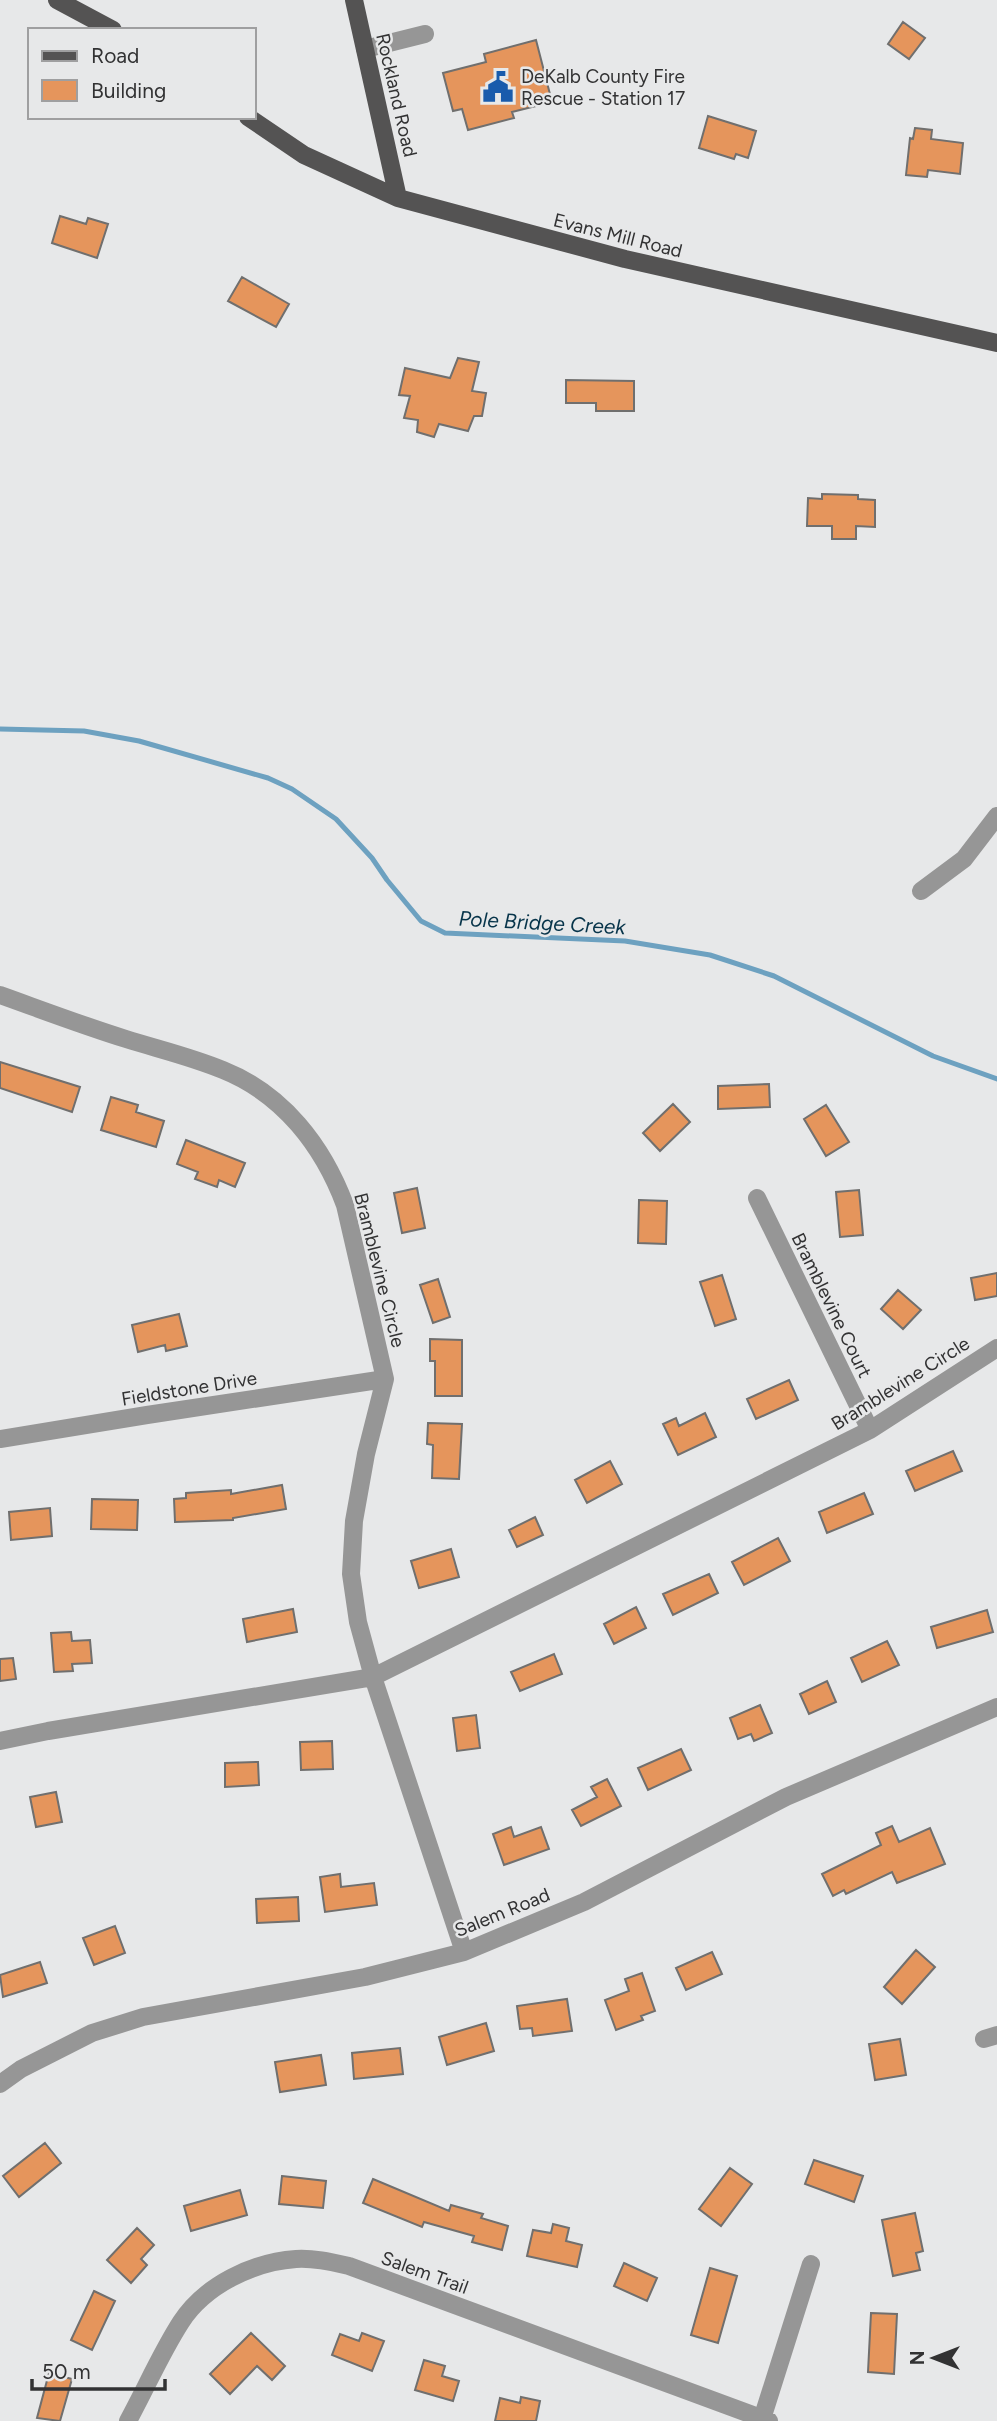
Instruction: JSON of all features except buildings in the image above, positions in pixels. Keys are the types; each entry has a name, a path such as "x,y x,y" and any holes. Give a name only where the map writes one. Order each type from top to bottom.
{"main road":[{"path":"57,0 109,28"},
{"name":"Rockland Road","path":"355,0 398,198"},
{"name":"Evans Mill Road","path":"251,119 304,155 398,198 625,259 997,343"}],"street":[{"path":"365,49 425,34"},
{"path":"922,891 964,859 997,816"},
{"name":"Bramblevine Circle","path":"0,995 118,1037 224,1070 270,1097 290,1115 323,1156 345,1205 385,1379 366,1454 354,1521 351,1574 358,1622 373,1676 464,1952"},
{"name":"Bramblevine Court","path":"757,1198 870,1430"},
{"name":"Bramblevine Circle","path":"0,1741 373,1676 870,1430 997,1348"},
{"name":"Fieldstone Drive","path":"0,1440 385,1379"},
{"name":"Salem Road","path":"0,2084 21,2069 92,2033 143,2017 365,1977 464,1952 584,1902 786,1797 997,1707"},
{"name":"Salem Trail","path":"128,2421 182,2320 200,2300 244,2271 296,2259 323,2260 349,2266 766,2420"},
{"path":"766,2420 811,2264"}],"waterway":[{"name":"Pole Bridge Creek","path":"0,729 84,731 139,741 268,778 292,789 336,819 372,858 421,921 445,933 625,941 710,955 774,976 933,1056 997,1079"}],"place":[{"name":"DeKalb County Fire Rescue - Station 17","path":"498,87"}]}
